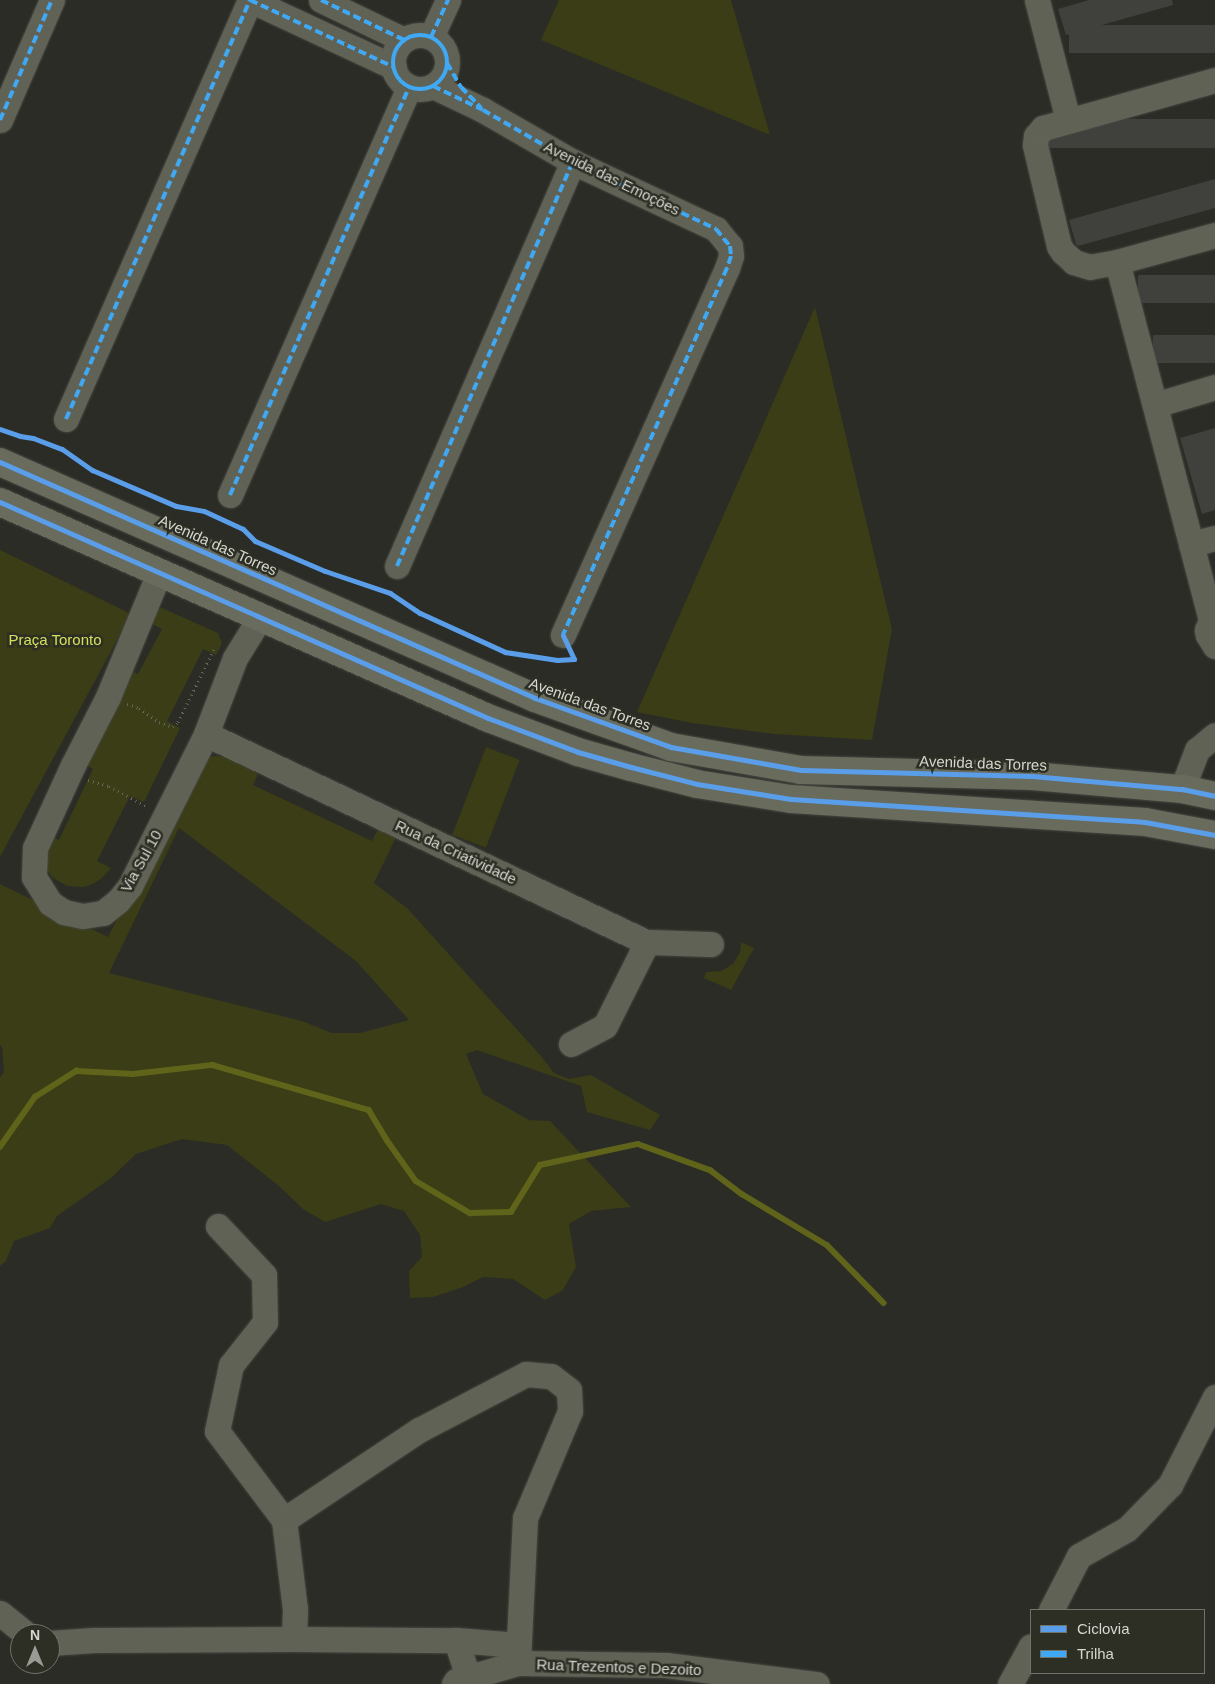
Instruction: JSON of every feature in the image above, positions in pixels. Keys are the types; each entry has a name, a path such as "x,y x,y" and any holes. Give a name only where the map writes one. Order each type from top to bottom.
{"main road":[{"name":"Avenida das Torres","path":"0,462 535,698 671,747 801,770 1032,776 1182,789 1215,796"},
{"path":"0,502 524,732 578,752 697,784 791,798 1145,822 1215,835"}],"street":[{"path":"0,120 52,0"},
{"path":"66,419 250,0"},
{"name":"Avenida das Emoções","path":"250,0 394,67 399,79 482,110 573,162 716,229 730,246 732,256 727,268 563,635"},
{"path":"320,0 404,40"},
{"path":"394,67 396,49 404,40 417,35 431,37 448,0"},
{"path":"1037,0 1068,120"},
{"name":"Avenida das Emoções","path":"431,37 445,50 447,63 461,87 482,110"},
{"path":"230,495 421,87 443,77 447,63"},
{"path":"1215,80 1043,128 1036,136 1035,145 1059,246 1069,259 1090,267 1117,262 1215,235"},
{"path":"397,566 573,162"},
{"path":"1117,262 1155,405 1203,541 1213,618 1207,630 1208,636 1215,646"},
{"path":"1155,405 1215,387"},
{"name":"Via Sul 10","path":"159,573 108,697 68,775 35,848 34,877 50,903 64,912 83,916 103,913 118,901 130,886 206,734 235,658 260,616"},
{"name":"Rua da Criatividade","path":"206,734 646,942 712,944"},
{"path":"1182,789 1197,750 1215,735"},
{"path":"571,1044 605,1026 646,942"},
{"path":"218,1226 264,1275 265,1322 231,1365 217,1430 284,1520 295,1609 294,1639"},
{"path":"60,1642 94,1640 456,1640 518,1654 525,1518 570,1411 569,1390 551,1376 526,1374 428,1426 284,1520"},
{"path":"1052,1609 1079,1556 1127,1530 1170,1485 1215,1396"},
{"path":"0,1613 14,1624"},
{"path":"456,1640 461,1681"},
{"path":"1011,1683 1030,1648"},
{"name":"Rua Trezentos e Dezoito","path":"461,1681 518,1654 662,1675 817,1684"}],"path":[{"path":"108,697 139,708 159,722 173,727 178,722 213,649 235,658"},
{"path":"68,775 109,786 166,815"}],"green space":[{"path":"559,0 731,0 770,135 541,40"},
{"path":"815,307 892,629 872,740 774,734 692,723 637,712"},
{"name":"Praça Toronto","path":"0,550 131,614 0,857"},
{"path":"162,608 218,633 222,643 216,655 203,649 167,721 180,728 144,802 130,796 97,861 111,868 93,884 83,887 67,886 52,877 43,863 45,834 59,840 93,769 80,762 126,668 138,674 162,629 150,623 158,609"},
{"path":"486,747 520,760 486,848 452,835"},
{"path":"207,757 226,757 259,771 253,785 372,841 379,827 397,835 374,883 407,908 541,1056 554,1073 569,1079 591,1075 660,1115 650,1130 587,1112 581,1086 477,1050 466,1054 483,1094 529,1120 550,1121 631,1207 591,1211 569,1224 576,1267 563,1290 545,1300 513,1279 483,1277 463,1287 433,1297 410,1298 409,1271 422,1257 420,1235 404,1211 381,1204 325,1222 303,1209 279,1186 227,1145 182,1139 136,1154 111,1178 57,1216 50,1228 14,1241 6,1261 0,1266 0,1077 4,1072 2,1047 0,1045 0,884 108,937 168,818","holes":["179,828 356,961 409,1020 360,1033 332,1033 302,1021 109,973"]},
{"path":"741,942 754,948 731,990 704,978 706,972 721,971 733,964 740,952"}],"building":[{"path":"1089,0 1172,0 1173,5 1066,35 1058,9"},
{"path":"1069,25 1215,25 1215,53 1069,53"},
{"path":"1048,119 1215,119 1215,148 1048,148"},
{"path":"1215,179 1215,208 1078,246 1076,244 1069,220"},
{"path":"1138,275 1215,275 1215,303 1138,303"},
{"path":"1153,335 1215,335 1215,363 1153,363"},
{"path":"1215,428 1215,510 1202,514 1180,438"}],"waterway":[{"path":"0,1147 35,1097 76,1071 133,1074 212,1065 369,1110 387,1140 416,1181 470,1213 511,1212 540,1165 638,1144 710,1170 742,1194 827,1245 884,1303"}],"marked path":[{"path":"0,120 52,0"},
{"path":"250,0 394,67"},
{"path":"66,419 250,0"},
{"path":"321,0 404,40"},
{"path":"431,37 448,0"},
{"path":"415,35 425,35 439,43 445,52 447,62 445,72 439,81 425,89 415,89 405,84 398,77 393,67 393,57 398,47 405,40 415,35"},
{"path":"447,63 461,87 481,108"},
{"path":"433,86 483,110 573,162 716,229 730,246 731,256 727,268 563,635"},
{"path":"230,495 409,87"},
{"path":"397,566 573,162"}],"cycle path":[{"path":"0,429 33,438 62,449 92,470 176,506 204,511 243,529 255,541 325,571 390,593 420,613 505,652 557,660 574,659 563,635"},
{"path":"0,462 535,698 671,747 801,770 1032,776 1182,789 1215,796"},
{"path":"0,502 488,718 578,752 631,767 697,784 791,799 1145,822 1215,835"}]}
